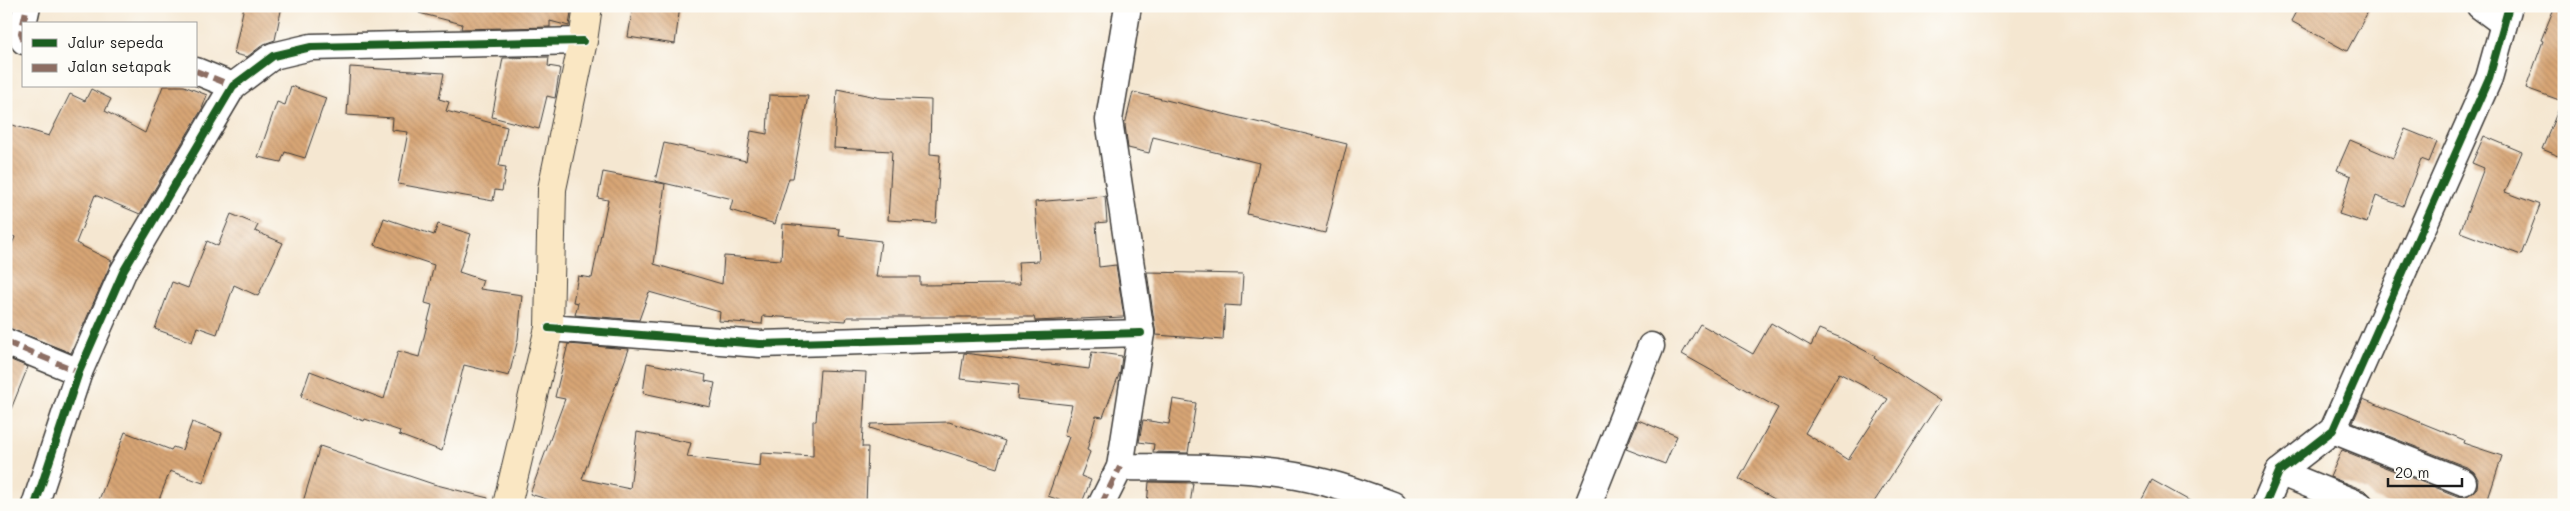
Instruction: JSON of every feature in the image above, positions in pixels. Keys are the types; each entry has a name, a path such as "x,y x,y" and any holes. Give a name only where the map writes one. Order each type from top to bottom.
{"street":[{"path":"23,22 27,6"},
{"path":"507,505 549,328 552,189 583,41 588,6"},
{"path":"1101,505 1120,467 1141,333 1109,120 1128,6"},
{"path":"2265,505 2279,472 2333,430 2489,78 2506,15 2480,6"},
{"path":"35,505 79,372 124,272 233,86 273,56 312,47 583,41"},
{"path":"198,72 233,86"},
{"path":"549,328 760,344 1141,333"},
{"path":"6,342 79,372"},
{"path":"1588,505 1651,346"},
{"path":"2333,430 2463,482"},
{"path":"1120,467 1250,470 1285,474 1343,496 1393,505"},
{"path":"2279,472 2360,505"}],"building":[{"path":"244,6 282,6 275,40 264,44 247,57 234,54"},
{"path":"420,6 572,6 569,26 550,21 550,27 461,29 462,24 419,13"},
{"path":"633,6 680,6 675,44 628,37"},
{"path":"2299,6 2371,6 2347,51 2291,21"},
{"path":"2555,6 2564,6 2564,145 2559,156 2542,149 2562,101 2526,88 2543,41 2541,40"},
{"path":"549,57 548,66 560,68 555,98 547,96 539,129 492,117 503,58"},
{"path":"350,67 444,73 439,99 449,102 446,111 507,127 499,166 506,167 502,191 495,190 493,201 398,184 408,132 392,130 393,118 347,115"},
{"path":"291,86 326,98 305,158 285,152 281,162 258,157 277,102 285,105"},
{"path":"162,88 189,88 207,95 202,109 140,214 95,195 76,243 112,261 71,353 6,327 6,258 15,237 6,233 6,123 49,136 70,94 85,101 91,89 111,99 105,111 145,133"},
{"path":"837,89 881,98 931,100 930,154 940,155 936,223 888,220 892,151 834,148"},
{"path":"1133,92 1347,144 1325,233 1247,214 1259,163 1153,137 1149,153 1128,148 1125,125"},
{"path":"769,95 808,96 793,178 789,178 775,224 730,210 733,199 655,181 664,143 746,161 751,131 767,134"},
{"path":"2405,129 2437,142 2429,162 2421,159 2403,206 2376,196 2367,223 2339,214 2351,176 2337,170 2350,140 2393,158"},
{"path":"2484,136 2522,152 2505,192 2540,205 2521,255 2460,232 2484,168 2472,163"},
{"path":"603,172 665,184 654,264 722,284 724,256 781,260 783,224 840,229 839,236 881,241 876,277 920,277 920,285 1020,284 1018,262 1039,261 1035,202 1105,196 1107,222 1096,223 1099,267 1116,265 1124,317 1035,321 1034,317 847,317 846,321 763,316 762,324 719,321 720,312 649,292 639,320 575,315 578,303 573,302 578,276 592,278 608,200 598,198"},
{"path":"231,214 258,225 255,231 283,243 258,296 234,285 217,334 197,327 192,342 155,329 172,282 188,288 207,241 218,246"},
{"path":"384,218 434,235 438,224 471,234 459,272 483,280 480,289 522,295 518,339 509,376 464,365 442,451 399,435 400,431 365,419 364,421 301,397 310,371 384,399 398,351 419,357 432,305 425,303 434,265 375,245"},
{"path":"1147,272 1243,274 1241,306 1225,305 1223,340 1156,335"},
{"path":"1771,323 1811,346 1819,329 1875,356 1874,358 1940,401 1872,505 1785,505 1739,479 1778,408 1682,354 1700,324 1753,354","holes":["1839,373 1888,399 1848,460 1805,433"]},
{"path":"568,344 629,349 582,479 630,489 637,432 691,443 687,457 760,466 761,453 813,456 813,421 816,421 820,370 866,372 862,447 868,447 866,505 566,505 530,494 565,399 555,397"},
{"path":"1092,352 1122,356 1120,372 1103,417 1096,416 1087,450 1090,452 1081,476 1091,480 1081,505 1072,505 1048,496 1069,437 1064,436 1072,405 1017,399 1018,385 960,379 964,353 1089,369"},
{"path":"6,358 28,367 7,419 6,419"},
{"path":"647,363 706,375 705,381 715,383 710,407 643,393"},
{"path":"1173,399 1196,403 1188,453 1153,452 1154,444 1139,442 1143,420 1169,424"},
{"path":"2363,399 2464,440 2463,443 2502,456 2486,505 2389,505 2373,498 2366,491 2330,477 2342,450 2457,496 2466,497 2477,488 2478,479 2469,468 2353,422"},
{"path":"1638,420 1677,436 1665,464 1626,449"},
{"path":"192,422 222,433 203,483 170,471 157,505 97,505 125,432 171,450 173,447 182,450"},
{"path":"949,422 1005,441 997,468 870,428 871,424"},
{"path":"320,446 433,484 488,498 487,505 302,505"},
{"path":"2152,480 2197,505 2139,505"},
{"path":"1149,482 1193,483 1190,505 1147,505"}],"marked path":[{"path":"23,22 27,6"},
{"path":"22,28 22,36"},
{"path":"198,72 233,86"},
{"path":"6,342 79,372"},
{"path":"1101,505 1120,467"}],"cycle path":[{"path":"2265,505 2279,472 2333,430 2489,78 2509,6"},
{"path":"35,505 79,372 123,272 233,86 273,56 311,47 583,41"},
{"path":"549,328 760,344 1141,333"}]}
